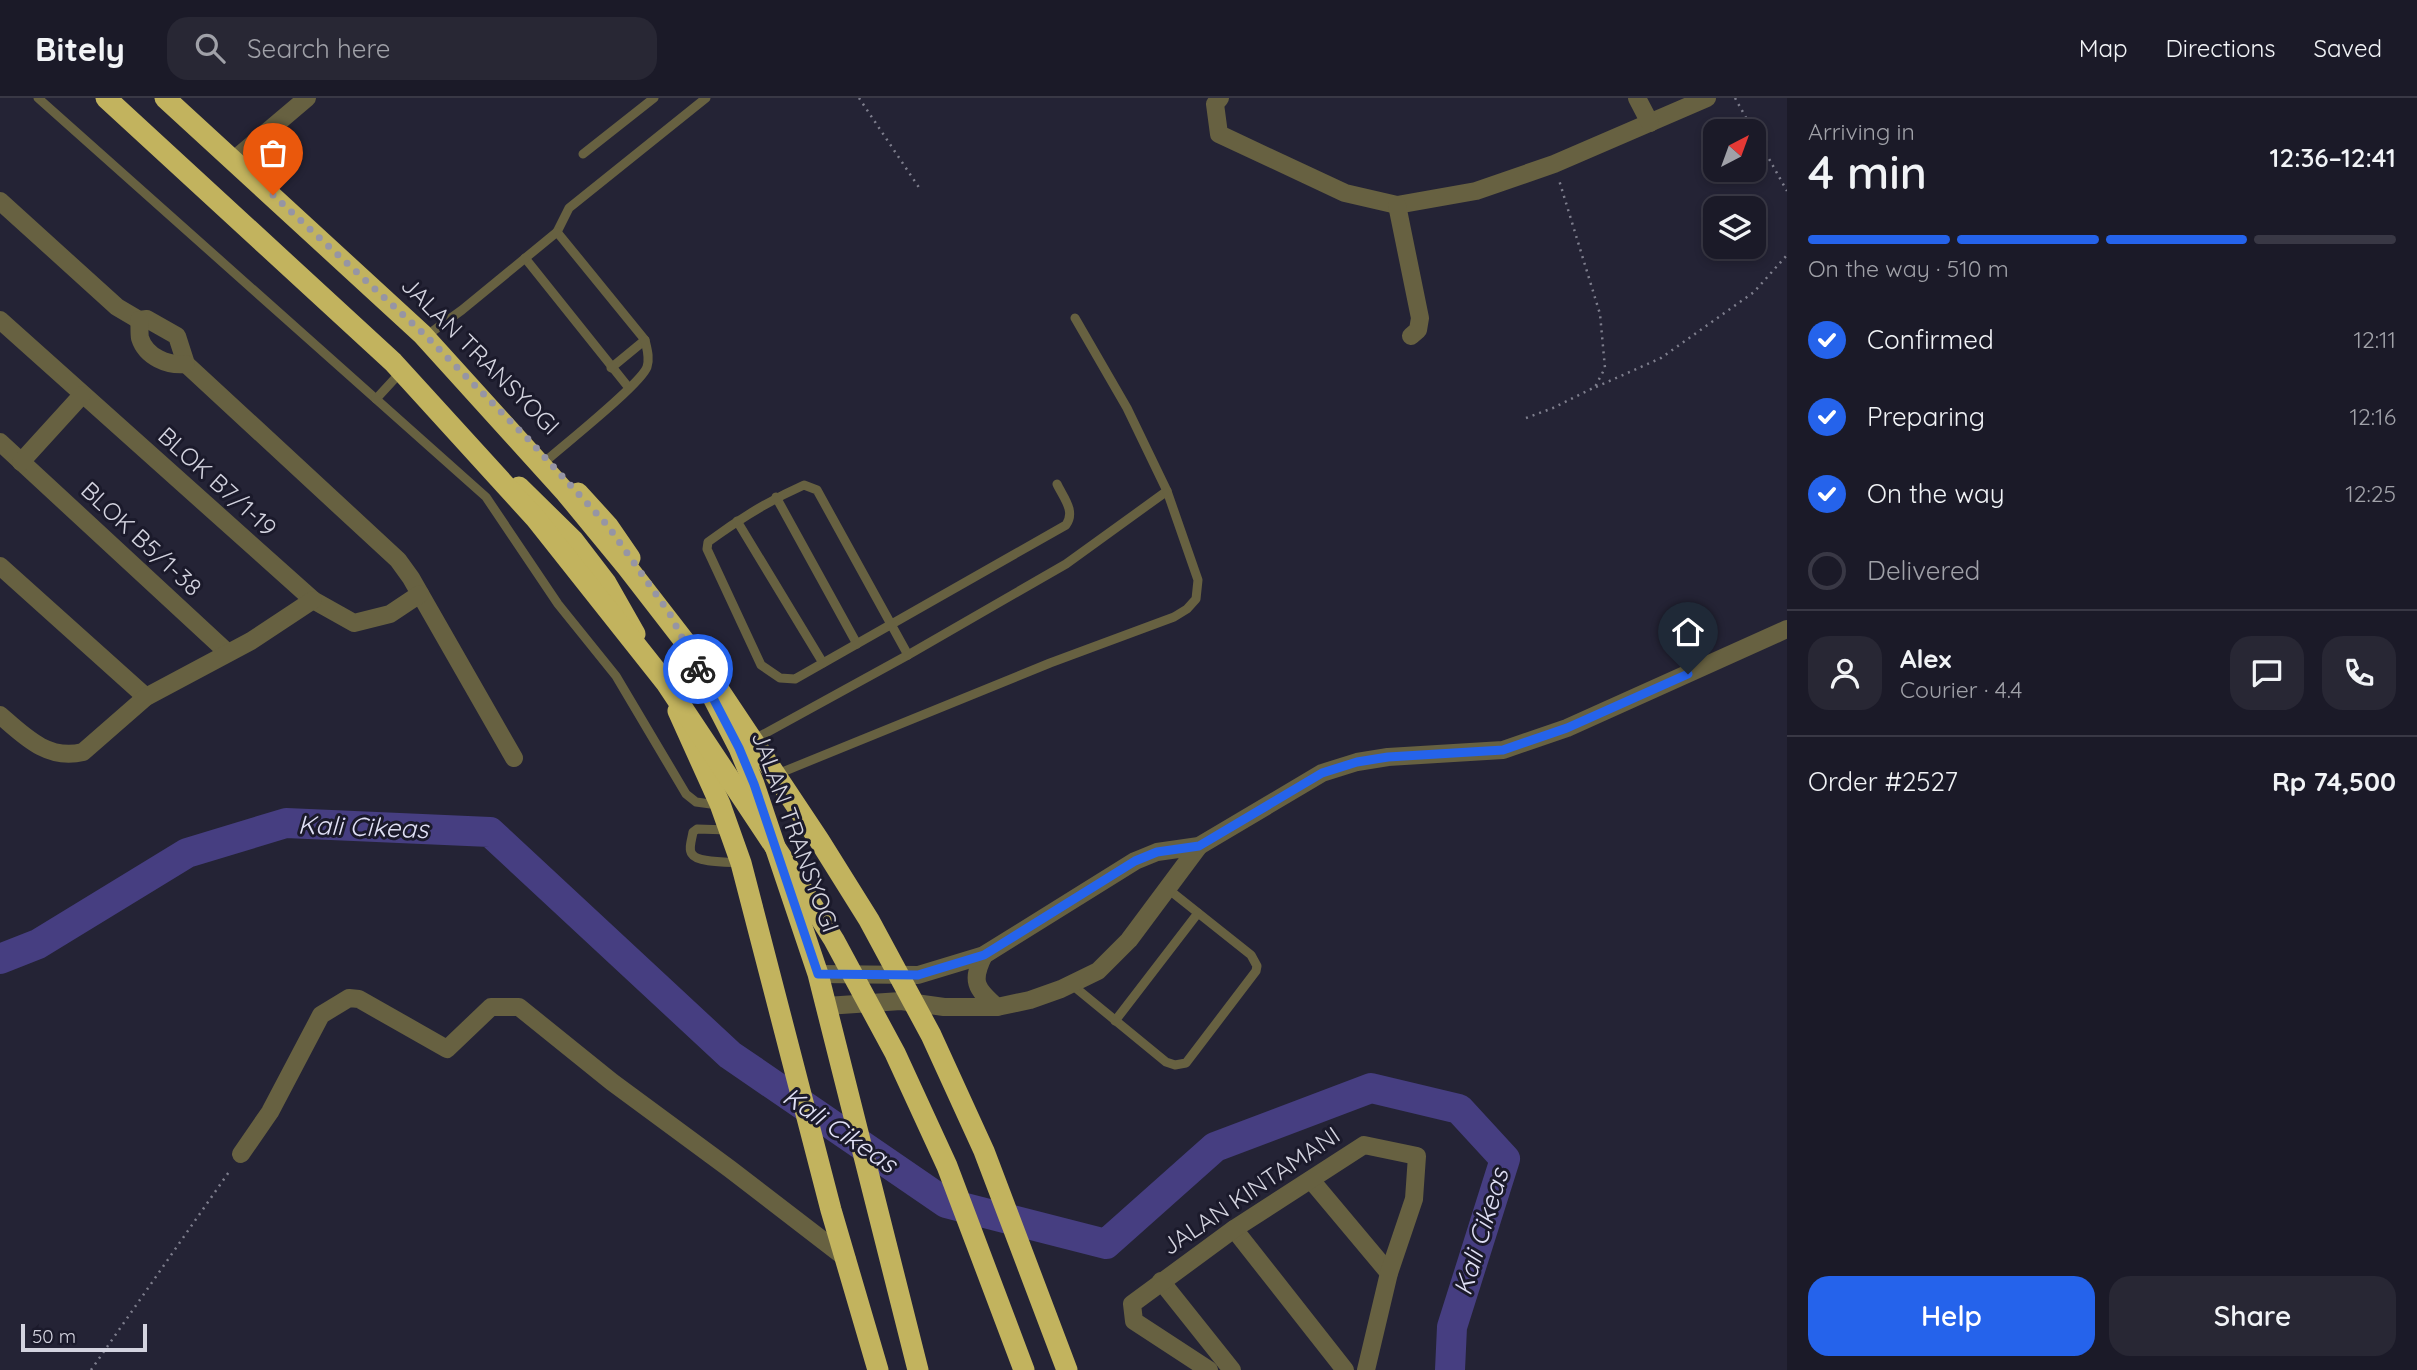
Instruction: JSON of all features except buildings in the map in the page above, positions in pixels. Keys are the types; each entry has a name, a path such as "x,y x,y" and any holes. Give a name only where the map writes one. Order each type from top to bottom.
{"highway":[{"path":"100,98 399,374 564,531 607,583 672,699 731,830 831,1210 878,1370"},
{"path":"106,98 393,362 536,519 666,683 834,940 895,1053 947,1167 1024,1370"},
{"path":"167,98 422,334 566,493 699,660 862,909 931,1035 984,1151 1067,1370"},
{"name":"JALAN TRANSYOGI","path":"167,98 426,336 547,460 608,526 670,614 739,748 754,784 818,974 918,1370"}],"street":[{"path":"1220,98 1215,104 1219,134 1345,193 1397,205 1476,191 1554,163 1707,98"},
{"path":"1637,98 1650,123"},
{"path":"235,159 299,101"},
{"path":"0,201 117,307 139,320 147,319 177,336 186,364 398,560 411,578 514,758"},
{"path":"1397,205 1420,318 1418,330 1411,336"},
{"name":"BLOK B7/1-19","path":"0,320 313,600 354,623 390,614 419,594"},
{"path":"139,320 140,338 152,355 175,365 186,364"},
{"path":"22,462 82,395"},
{"name":"BLOK B5/1-38","path":"0,442 227,652"},
{"path":"0,566 146,697"},
{"path":"0,715 26,738 45,749 71,755 83,752 146,697 251,641 313,600"},
{"path":"818,974 918,975 984,955 1135,861 1157,852 1199,846 1322,773 1357,762 1388,757 1503,750 1567,728 1787,629"},
{"path":"826,1006 901,1001 944,1007 997,1007 1030,1000 1071,984 1098,971 1129,940 1199,846"},
{"path":"984,955 976,971 976,982 981,992 997,1007"},
{"path":"241,1154 270,1112 321,1015 349,998 359,999 447,1049 491,1007 519,1007 606,1078 846,1259"},
{"name":"JALAN KINTAMANI","path":"1209,1370 1134,1321 1132,1304 1234,1229 1364,1145 1417,1156 1413,1199 1389,1273 1366,1370"},
{"path":"1311,1180 1389,1273"},
{"path":"1234,1229 1345,1370"},
{"path":"1161,1281 1232,1370"}],"lane":[{"path":"38,98 495,508 536,574 615,676 686,794 696,802 720,804"},
{"path":"583,154 654,98"},
{"path":"426,336 557,232 569,208 706,98"},
{"path":"547,460 629,388 646,370 649,359 645,340 557,232"},
{"path":"525,258 629,388"},
{"path":"754,784 1050,663 1174,617 1196,599 1198,580 1167,491 1127,408 1075,318"},
{"path":"611,368 645,340"},
{"path":"376,399 399,374"},
{"path":"908,655 892,624 817,490 804,485 776,498 708,542 708,549 761,665 785,680 795,679 857,644 892,624 1066,525 1071,512 1056,484"},
{"path":"739,748 1066,564 1167,491"},
{"path":"776,498 857,644"},
{"path":"737,521 823,663"},
{"path":"731,830 697,829 692,832 690,851 693,857 701,860 741,863"},
{"path":"1071,984 1166,1062 1175,1065 1186,1063 1256,971 1257,966 1251,955 1168,889"},
{"path":"1115,1021 1198,914"}],"path":[{"path":"859,98 920,189"},
{"path":"1735,98 1787,191"},
{"path":"1554,163 1600,314 1605,368 1595,387"},
{"path":"1526,418 1661,358 1754,292 1787,256"},
{"path":"91,1370 241,1154"}],"waterway":[{"name":"Kali Cikeas","path":"0,959 38,944 187,853 286,823 490,832 730,1055 946,1203 1106,1244 1215,1147 1371,1088 1459,1109 1505,1159 1452,1327 1450,1370"}],"way so far":[{"path":"273,195 426,336 528,439 608,526 670,614 698,669"}],"route":[{"path":"698,669 739,748 754,784 818,974 918,975 984,955 1135,861 1157,852 1199,846 1322,773 1357,762 1388,757 1503,750 1567,728 1688,674"}]}
